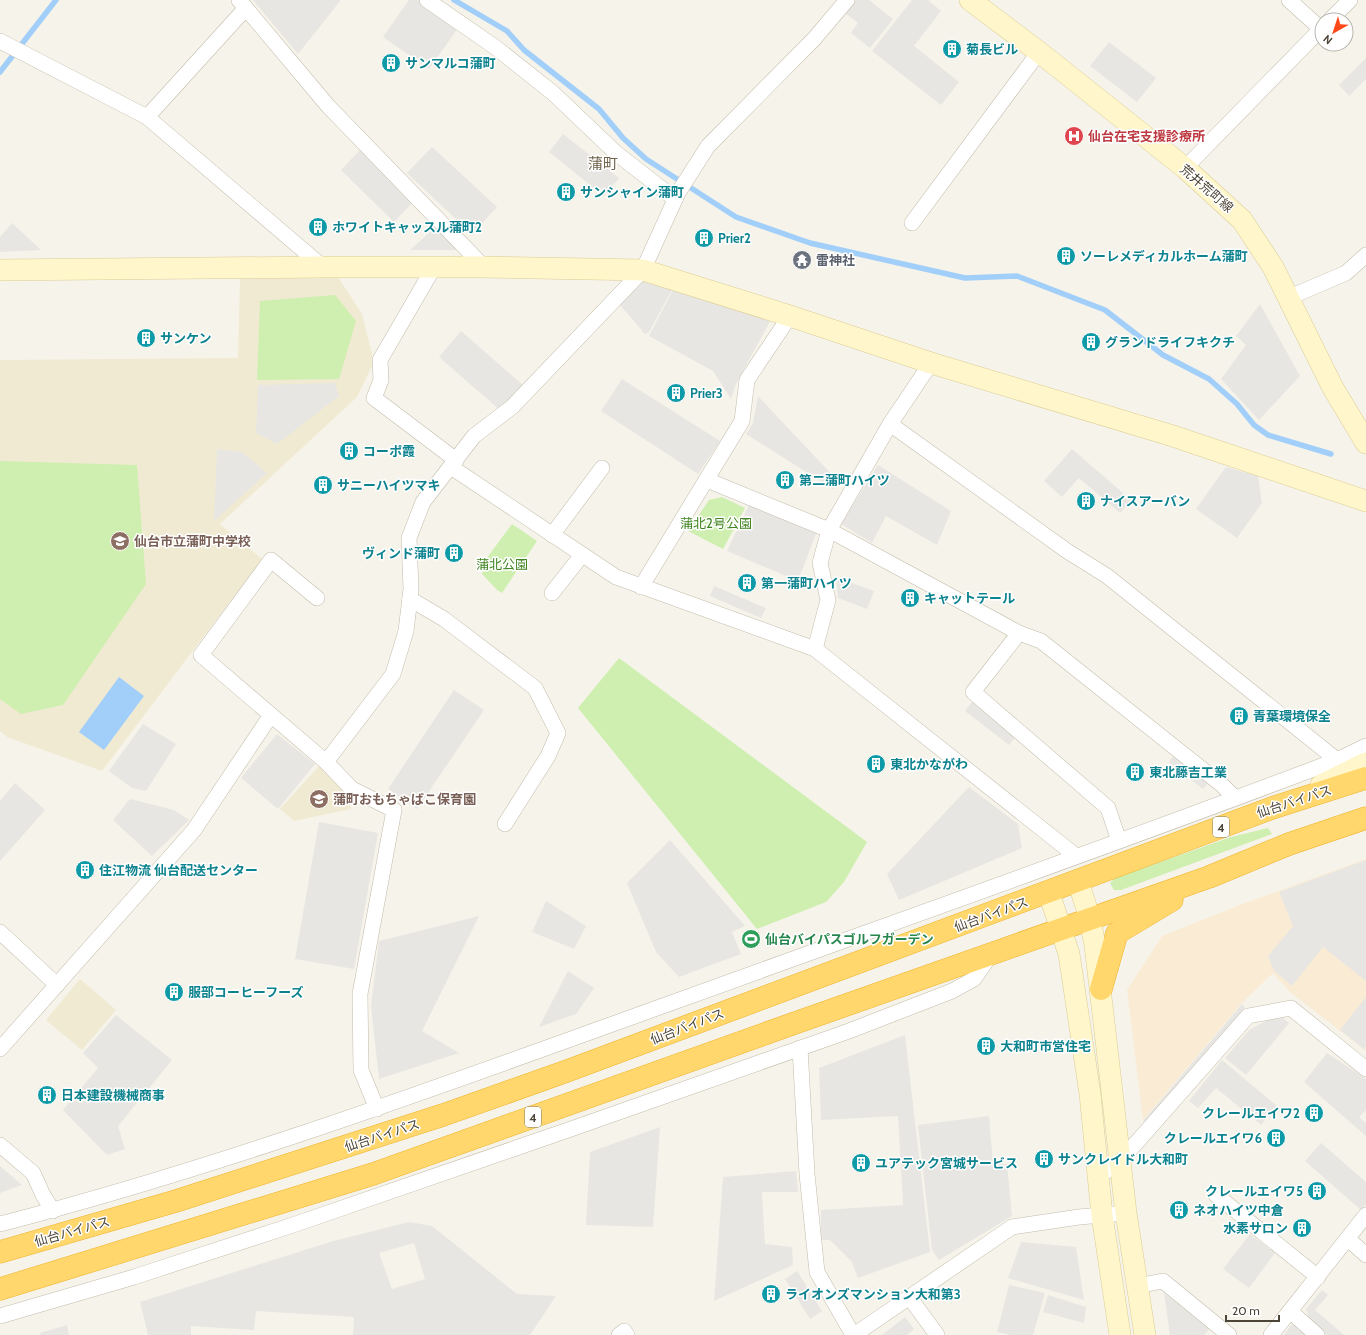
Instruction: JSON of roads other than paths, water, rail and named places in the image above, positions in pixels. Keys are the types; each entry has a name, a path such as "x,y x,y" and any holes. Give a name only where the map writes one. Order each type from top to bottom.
{"highway":[{"name":"仙台バイパス","path":"0,1252 221,1187 443,1115 567,1071 1272,808 1366,778"},
{"name":"4","path":"0,1290 373,1174 1209,877 1289,844 1366,818"},
{"path":"1102,989 1117,933 1209,877"}],"street":[{"path":"427,0 513,60 553,93 616,153 677,196"},
{"path":"326,762 393,674 406,631 410,599 409,538 423,502 474,436 517,402 644,270 677,196 708,146 814,39 847,0"},
{"name":"荒井荒町線","path":"970,0 1039,52 1185,168 1242,220 1273,267 1290,297 1333,388 1366,443"},
{"path":"1289,0 1314,18"},
{"path":"1338,12 1350,0"},
{"path":"147,117 242,4 328,106 484,267"},
{"path":"1185,168 1314,37"},
{"path":"0,41 147,117 323,267"},
{"path":"912,223 1039,52"},
{"path":"1290,297 1346,273 1366,255"},
{"path":"0,270 323,267 484,267 644,270 790,316 931,363 1174,436 1366,501"},
{"path":"434,267 380,360 381,380 374,398 453,464 552,535 616,577 815,649 1076,856"},
{"path":"641,587 742,421 747,380 790,316"},
{"path":"815,649 828,600 820,563 828,530 890,424 931,363"},
{"path":"890,424 1067,551 1107,576 1337,760"},
{"path":"552,535 602,468"},
{"path":"707,480 828,530 1019,633 1041,641 1222,785 1235,798"},
{"path":"552,593 582,555"},
{"path":"317,598 272,560 201,655 326,762 352,789 394,810 360,994 361,1070 377,1109"},
{"path":"410,599 444,619 534,688 558,733 548,756 505,824"},
{"path":"1019,633 973,692 1108,808 1119,841"},
{"path":"0,1049 194,830 271,715"},
{"path":"0,1224 113,1194 377,1109 1119,841 1337,760 1366,746"},
{"path":"1272,808 1366,763"},
{"path":"1078,881 1090,919 1102,989 1126,1213 1145,1335"},
{"path":"1049,892 1070,962 1090,1094 1102,1215 1120,1335"},
{"path":"0,932 57,985"},
{"path":"0,1316 134,1277 292,1225 571,1130 800,1048 952,990 974,979 992,953"},
{"path":"1098,1178 1120,1159 1248,1016 1291,1008 1366,1069"},
{"path":"800,1048 807,1174 817,1272 854,1335 1012,1227 1079,1217 1126,1213"},
{"path":"0,1145 33,1173 43,1195 53,1211"},
{"path":"1216,1195 1318,1277"},
{"path":"1271,1335 1366,1215"},
{"path":"1348,1238 1366,1255"},
{"path":"1137,1286 1163,1281 1229,1335"},
{"path":"910,1298 936,1335"},
{"path":"1290,1311 1317,1335"},
{"path":"618,1335 624,1331 627,1335"}],"water":[{"path":"119,677 144,696 104,750 79,732"}],"waterway":[{"path":"0,72 56,0"},
{"path":"454,0 507,31 524,50 599,109 623,138 646,159 736,217 810,243 965,278 1017,276 1105,310 1163,355 1209,379 1237,404 1254,425 1268,435 1331,454"}],"place":[{"name":"菊長ビル","path":"952,49"},
{"name":"サンマルコ蒲町","path":"391,63"},
{"name":"仙台在宅支援診療所","path":"1074,136"},
{"name":"サンシャイン蒲町","path":"566,192"},
{"name":"ホワイトキャッスル蒲町2","path":"318,227"},
{"name":"Prier2","path":"704,238"},
{"name":"ソーレメディカルホーム蒲町","path":"1066,256"},
{"name":"雷神社","path":"802,260"},
{"name":"サンケン","path":"146,338"},
{"name":"グランドライフキクチ","path":"1091,342"},
{"name":"Prier3","path":"676,393"},
{"name":"コーポ霞","path":"349,451"},
{"name":"第二蒲町ハイツ","path":"785,480"},
{"name":"サニーハイツマキ","path":"323,485"},
{"name":"ナイスアーバン","path":"1086,501"},
{"name":"仙台市立蒲町中学校","path":"120,541"},
{"name":"ヴィンド蒲町","path":"454,553"},
{"name":"第一蒲町ハイツ","path":"747,583"},
{"name":"キャットテール","path":"910,598"},
{"name":"青葉環境保全","path":"1239,716"},
{"name":"東北かながわ","path":"876,764"},
{"name":"東北藤吉工業","path":"1135,772"},
{"name":"蒲町おもちゃばこ保育園","path":"319,799"},
{"name":"住江物流 仙台配送センター","path":"85,870"},
{"name":"仙台バイパスゴルフガーデン","path":"751,939"},
{"name":"服部コーヒーフーズ","path":"174,992"},
{"name":"大和町市営住宅","path":"986,1046"},
{"name":"日本建設機械商事","path":"47,1095"},
{"name":"クレールエイワ2","path":"1314,1113"},
{"name":"クレールエイワ6","path":"1276,1138"},
{"name":"サンクレイドル大和町","path":"1044,1159"},
{"name":"ユアテック宮城サービス","path":"861,1163"},
{"name":"クレールエイワ5","path":"1317,1191"},
{"name":"ネオハイツ中倉","path":"1179,1210"},
{"name":"水素サロン","path":"1302,1228"},
{"name":"ライオンズマンション大和第3","path":"771,1294"}],"district":[{"name":"蒲町","path":"603,164"}],"park label":[{"name":"蒲北2号公園","path":"716,523"},
{"name":"蒲北公園","path":"502,564"}]}
